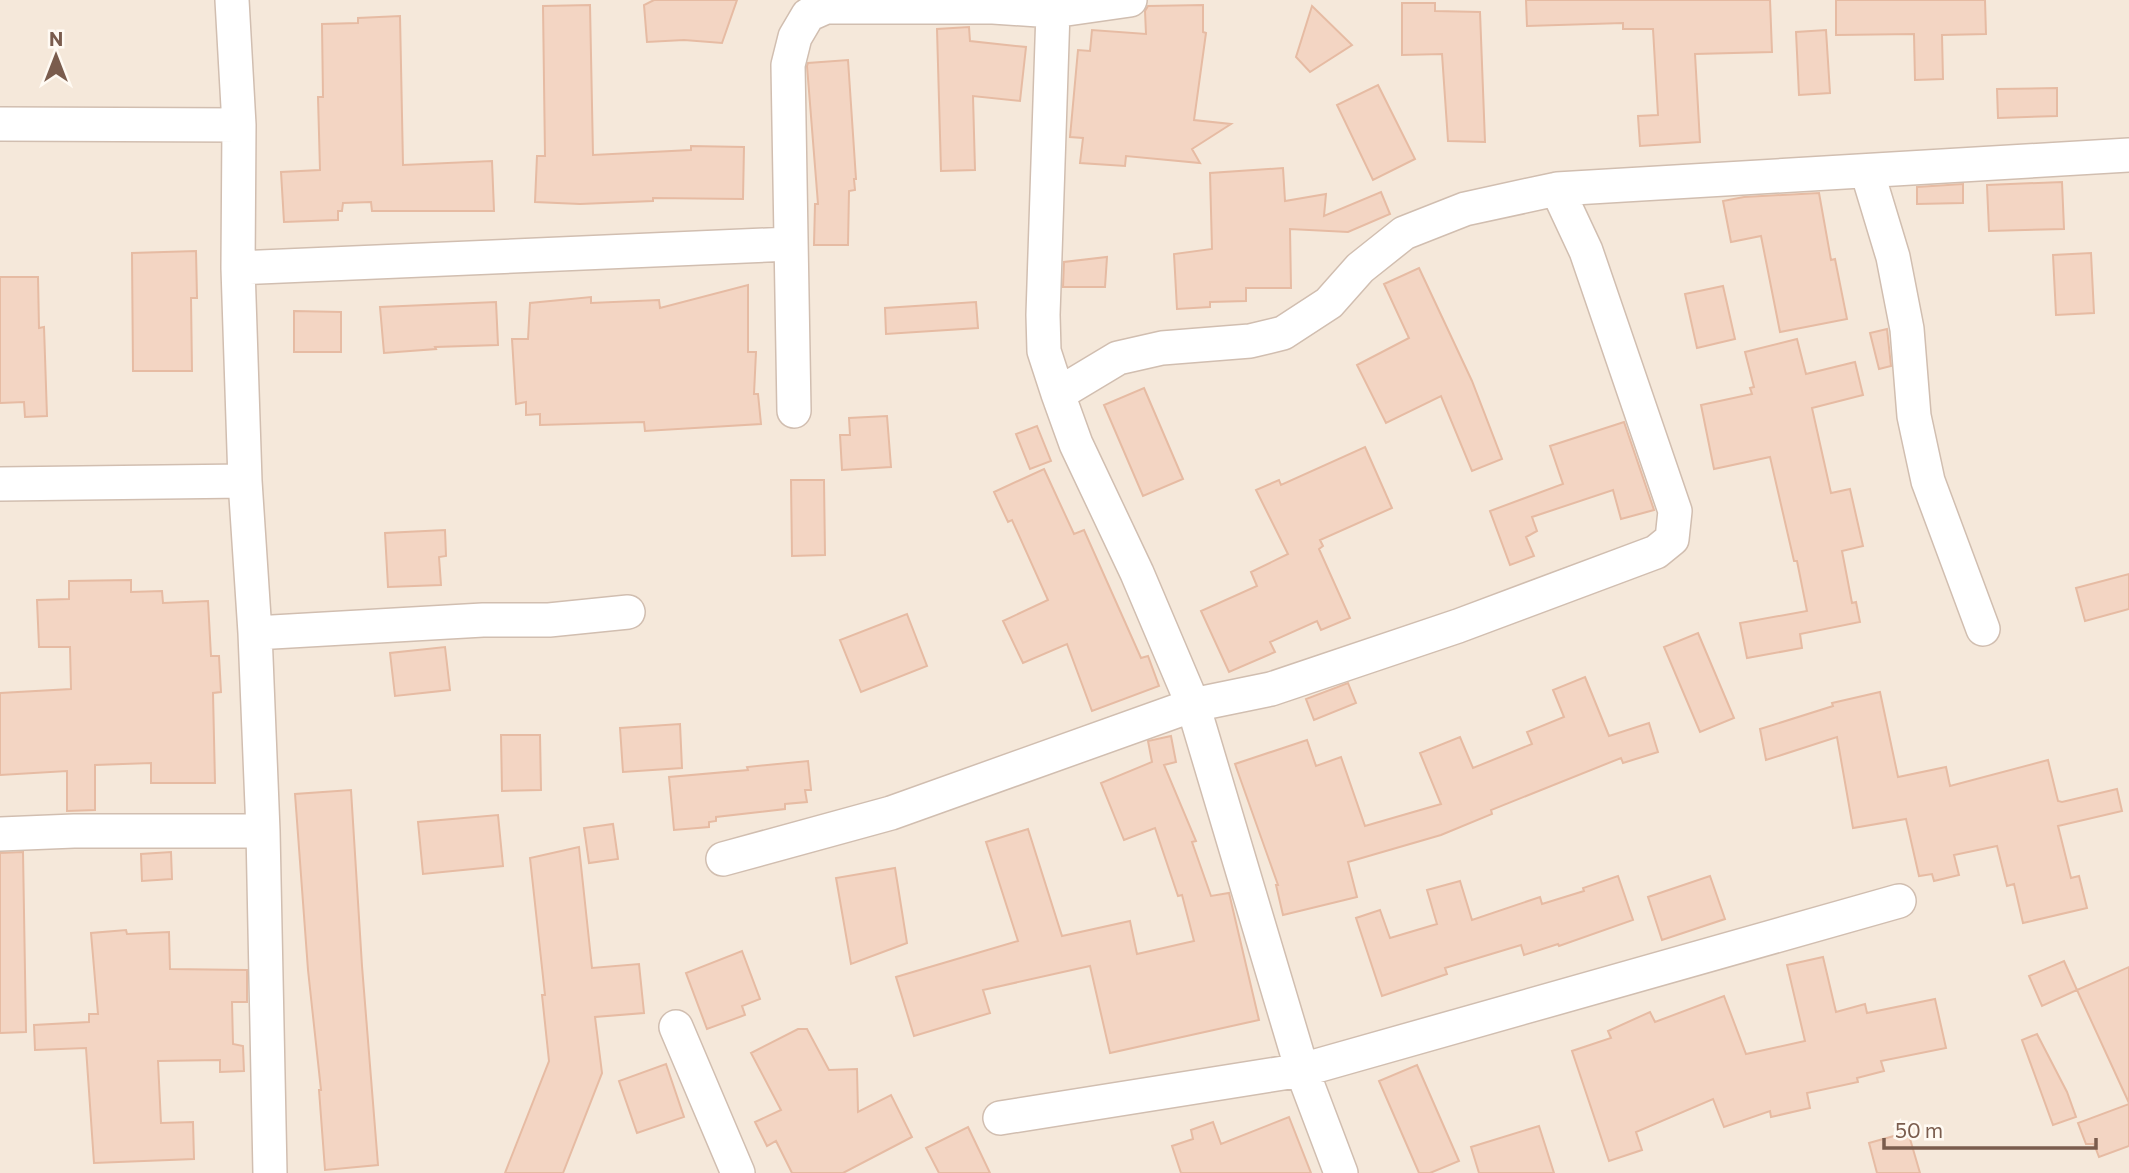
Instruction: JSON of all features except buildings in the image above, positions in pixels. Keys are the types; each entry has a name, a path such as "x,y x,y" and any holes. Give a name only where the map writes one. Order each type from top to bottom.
{"street":[{"path":"232,0 239,125 238,268 245,481 255,633 263,831 270,1173"},
{"path":"794,411 789,65 794,37 808,15 825,7 993,7 1053,11 1130,0"},
{"path":"1053,11 1044,351 1076,444 1137,573 1193,705 1302,1070 1341,1173"},
{"path":"0,124 239,125"},
{"path":"1058,394 1118,358 1162,348 1250,341 1283,333 1329,303 1360,268 1404,233 1465,209 1557,189 2129,155"},
{"path":"1867,171 1892,257 1905,317 1914,416 1928,481 1983,629"},
{"path":"723,859 891,813 1193,705 1271,689 1458,626 1657,552 1672,540 1675,511 1586,251 1557,189"},
{"path":"238,268 790,244"},
{"path":"0,484 245,481"},
{"path":"255,633 483,620 549,620 628,612"},
{"path":"0,834 74,831 263,831"},
{"path":"1000,1118 1302,1070 1899,901"},
{"path":"676,1027 738,1173"}],"shaded area":[{"path":"0,0 2129,0 2129,1173 0,1173"}]}
